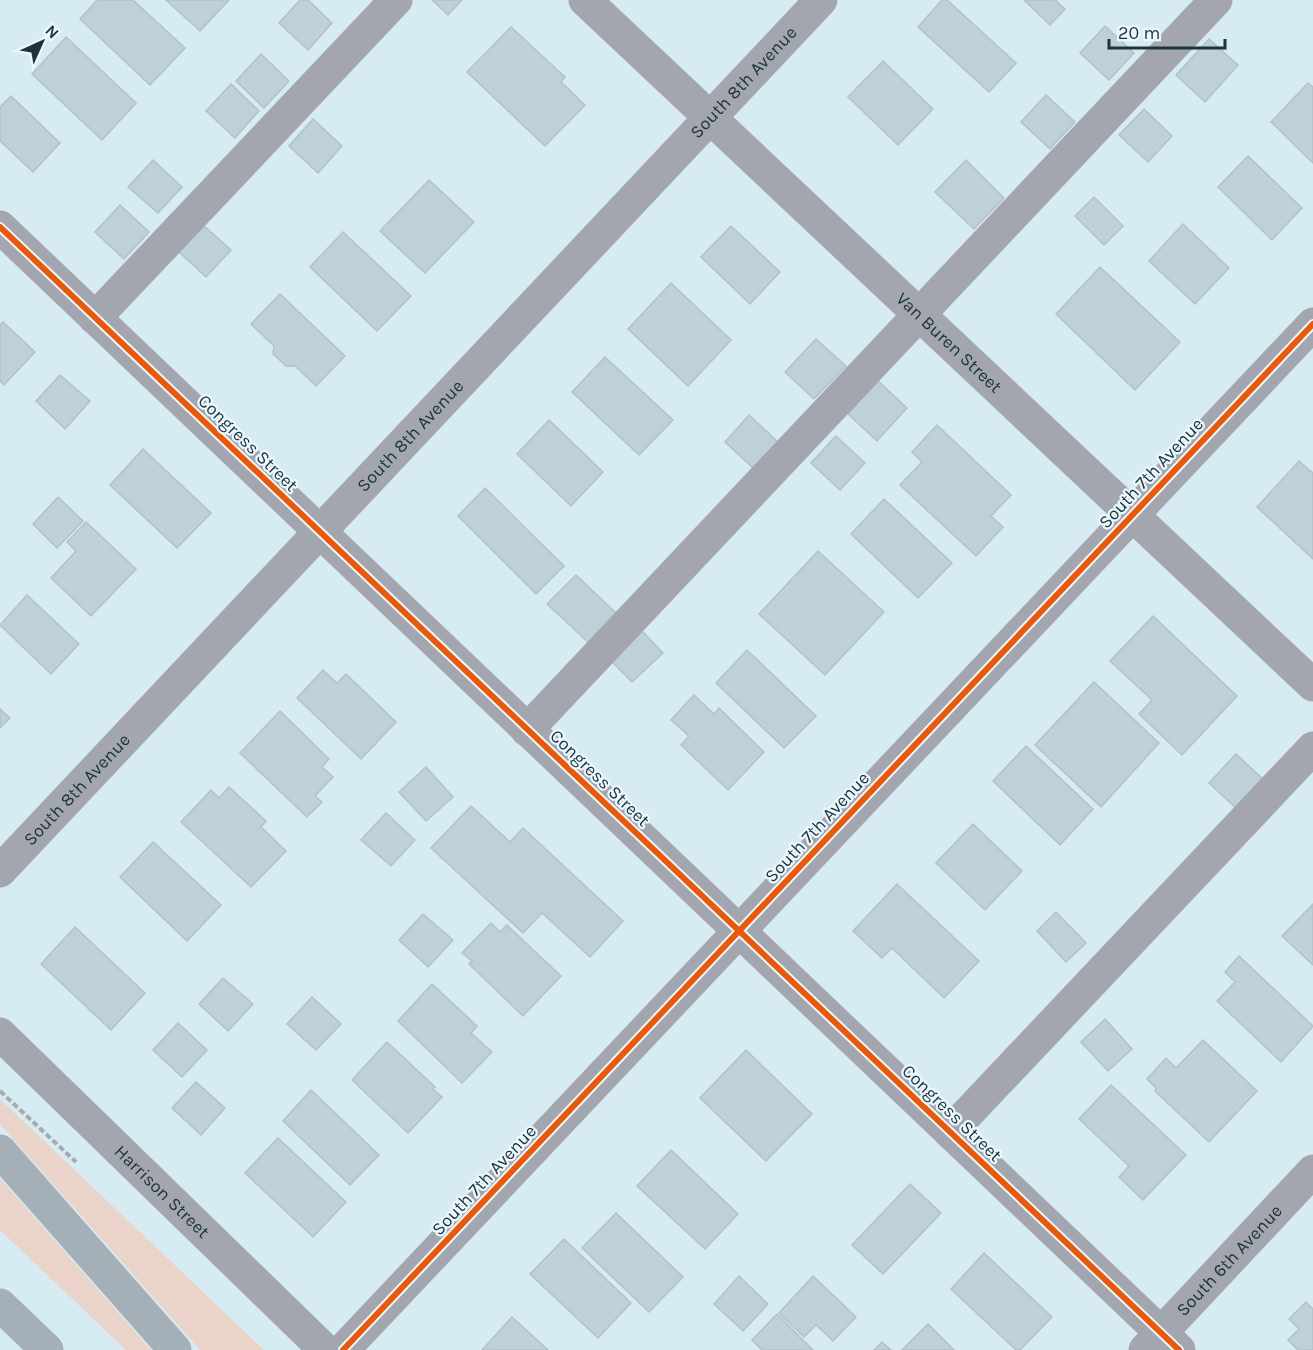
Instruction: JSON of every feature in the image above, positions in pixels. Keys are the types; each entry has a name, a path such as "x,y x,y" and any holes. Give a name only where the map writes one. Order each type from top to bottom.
{"highway":[{"path":"0,1151 175,1350"},
{"path":"0,1305 47,1350"}],"street":[{"path":"95,318 396,0"},
{"name":"Van Buren Street","path":"585,0 1313,685"},
{"name":"South 8th Avenue","path":"0,871 821,0"},
{"path":"527,730 1216,0"},
{"name":"Congress Street","path":"0,227 950,1132 1162,1344"},
{"name":"South 7th Avenue","path":"343,1350 1313,324"},
{"path":"950,1132 1313,748"},
{"name":"Harrison Street","path":"0,1034 325,1350"},
{"name":"South 6th Avenue","path":"1162,1344 1313,1171"}],"shaded area":[{"path":"0,1099 264,1350 200,1350 0,1124"},
{"path":"0,1178 151,1350 126,1350 0,1230"}],"building":[{"path":"97,0 133,0 185,48 150,85 80,19"},
{"path":"166,0 229,0 200,31"},
{"path":"300,0 308,0 332,23 308,50 279,23"},
{"path":"432,0 462,0 448,15"},
{"path":"942,0 947,0 1016,63 989,92 918,27"},
{"path":"1024,0 1055,0 1065,9 1050,25"},
{"path":"1105,26 1134,53 1109,80 1080,53"},
{"path":"511,27 565,77 561,82 585,105 545,146 467,72"},
{"path":"66,37 136,103 102,140 32,74"},
{"path":"1209,39 1238,65 1205,102 1176,75"},
{"path":"261,54 289,81 264,108 236,81"},
{"path":"883,61 933,109 898,145 848,97"},
{"path":"1308,83 1313,87 1313,163 1271,122"},
{"path":"231,84 259,111 235,138 206,111"},
{"path":"1046,95 1075,122 1050,149 1021,122"},
{"path":"11,96 60,143 33,172 0,141 0,107"},
{"path":"1144,109 1172,136 1148,162 1119,135"},
{"path":"313,119 342,146 318,173 289,146"},
{"path":"1248,156 1302,208 1272,240 1218,187"},
{"path":"153,160 182,187 158,213 128,187"},
{"path":"966,160 1004,198 974,229 935,192"},
{"path":"429,180 474,222 425,273 380,231"},
{"path":"1094,197 1123,226 1104,245 1075,216"},
{"path":"120,205 149,232 124,259 95,232"},
{"path":"202,224 231,250 206,277 177,250"},
{"path":"1183,224 1229,268 1195,304 1149,261"},
{"path":"731,226 780,272 750,304 701,257"},
{"path":"343,232 411,296 377,331 310,267"},
{"path":"1100,267 1180,342 1135,390 1056,314"},
{"path":"671,283 731,340 688,386 628,329"},
{"path":"280,294 345,356 316,386 295,366 286,366 273,354 274,346 251,324"},
{"path":"3,322 35,352 4,385 0,381 0,325"},
{"path":"816,339 846,366 814,399 785,372"},
{"path":"605,357 673,420 639,455 572,392"},
{"path":"60,375 90,401 65,429 36,401"},
{"path":"878,381 907,408 877,441 848,414"},
{"path":"749,415 778,442 754,469 725,442"},
{"path":"549,420 603,472 571,506 517,454"},
{"path":"937,425 1011,495 991,516 1003,527 976,556 900,485 922,462 912,452"},
{"path":"836,436 865,463 840,490 811,463"},
{"path":"143,449 211,513 177,548 110,485"},
{"path":"1299,461 1313,473 1313,559 1257,507"},
{"path":"485,488 564,566 536,594 458,516"},
{"path":"58,497 83,521 57,548 33,524"},
{"path":"884,499 952,563 918,598 851,534"},
{"path":"86,522 136,569 91,616 51,578 76,551 67,542"},
{"path":"818,551 884,612 825,675 759,614"},
{"path":"576,575 617,614 589,643 547,604"},
{"path":"27,595 79,644 51,674 0,625"},
{"path":"1153,616 1237,696 1182,755 1139,714 1152,700 1110,661"},
{"path":"638,627 663,653 632,682 607,657"},
{"path":"747,650 816,716 784,748 716,683"},
{"path":"323,670 337,683 346,674 396,722 361,759 297,698"},
{"path":"1094,682 1159,743 1101,807 1035,745"},
{"path":"694,695 714,714 719,708 764,752 728,790 681,745 689,736 671,720"},
{"path":"0,709 10,718 0,728"},
{"path":"280,711 329,759 322,767 333,777 315,796 322,802 307,817 240,753"},
{"path":"1026,746 1093,809 1060,845 993,781"},
{"path":"1236,754 1266,782 1239,811 1209,783"},
{"path":"426,767 453,797 426,821 399,792"},
{"path":"229,787 266,821 261,827 286,851 251,887 181,822 211,790 219,798"},
{"path":"471,806 510,842 523,828 623,921 590,957 542,913 523,933 431,848"},
{"path":"386,813 415,840 391,866 361,840"},
{"path":"973,824 1022,871 985,910 936,863"},
{"path":"153,842 221,905 187,941 120,877"},
{"path":"897,884 979,961 944,998 892,948 882,958 853,931"},
{"path":"1313,904 1313,965 1282,936"},
{"path":"1056,912 1086,943 1066,962 1037,931"},
{"path":"423,914 453,940 428,967 399,940"},
{"path":"491,923 500,932 507,925 561,976 523,1016 469,964 472,961 462,953"},
{"path":"75,927 145,993 111,1030 41,964"},
{"path":"1239,956 1313,1026 1281,1062 1217,1001 1235,982 1225,972"},
{"path":"223,978 253,1004 228,1031 199,1004"},
{"path":"432,984 477,1026 471,1033 492,1052 462,1083 398,1021"},
{"path":"312,997 341,1024 316,1050 287,1024"},
{"path":"1105,1019 1132,1049 1108,1071 1081,1042"},
{"path":"178,1023 207,1050 182,1077 153,1050"},
{"path":"1203,1040 1257,1091 1209,1142 1155,1091 1156,1088 1147,1079 1166,1058 1176,1068"},
{"path":"387,1042 435,1087 433,1089 442,1097 408,1133 352,1080"},
{"path":"746,1050 812,1114 766,1161 700,1098"},
{"path":"196,1082 225,1108 201,1135 172,1108"},
{"path":"1111,1085 1186,1155 1143,1200 1119,1177 1129,1166 1079,1119"},
{"path":"311,1090 379,1155 350,1185 283,1121"},
{"path":"278,1138 346,1202 313,1237 245,1173"},
{"path":"671,1150 738,1214 705,1249 637,1186"},
{"path":"910,1184 941,1213 883,1274 852,1245"},
{"path":"616,1213 683,1277 649,1312 582,1248"},
{"path":"564,1239 631,1303 598,1338 530,1274"},
{"path":"984,1253 1052,1317 1020,1350 1016,1350 951,1289"},
{"path":"739,1276 768,1304 743,1331 714,1304"},
{"path":"813,1276 856,1317 833,1341 816,1325 804,1337 779,1313"},
{"path":"1306,1302 1313,1309 1313,1350 1298,1350 1288,1340 1299,1329 1289,1319"},
{"path":"777,1314 813,1350 762,1350 752,1340"},
{"path":"512,1317 548,1350 482,1350"},
{"path":"928,1324 954,1350 902,1350"},
{"path":"882,1342 891,1350 874,1350"}],"cycle path":[{"path":"0,227 1179,1350"},
{"path":"343,1350 1313,324"}]}
